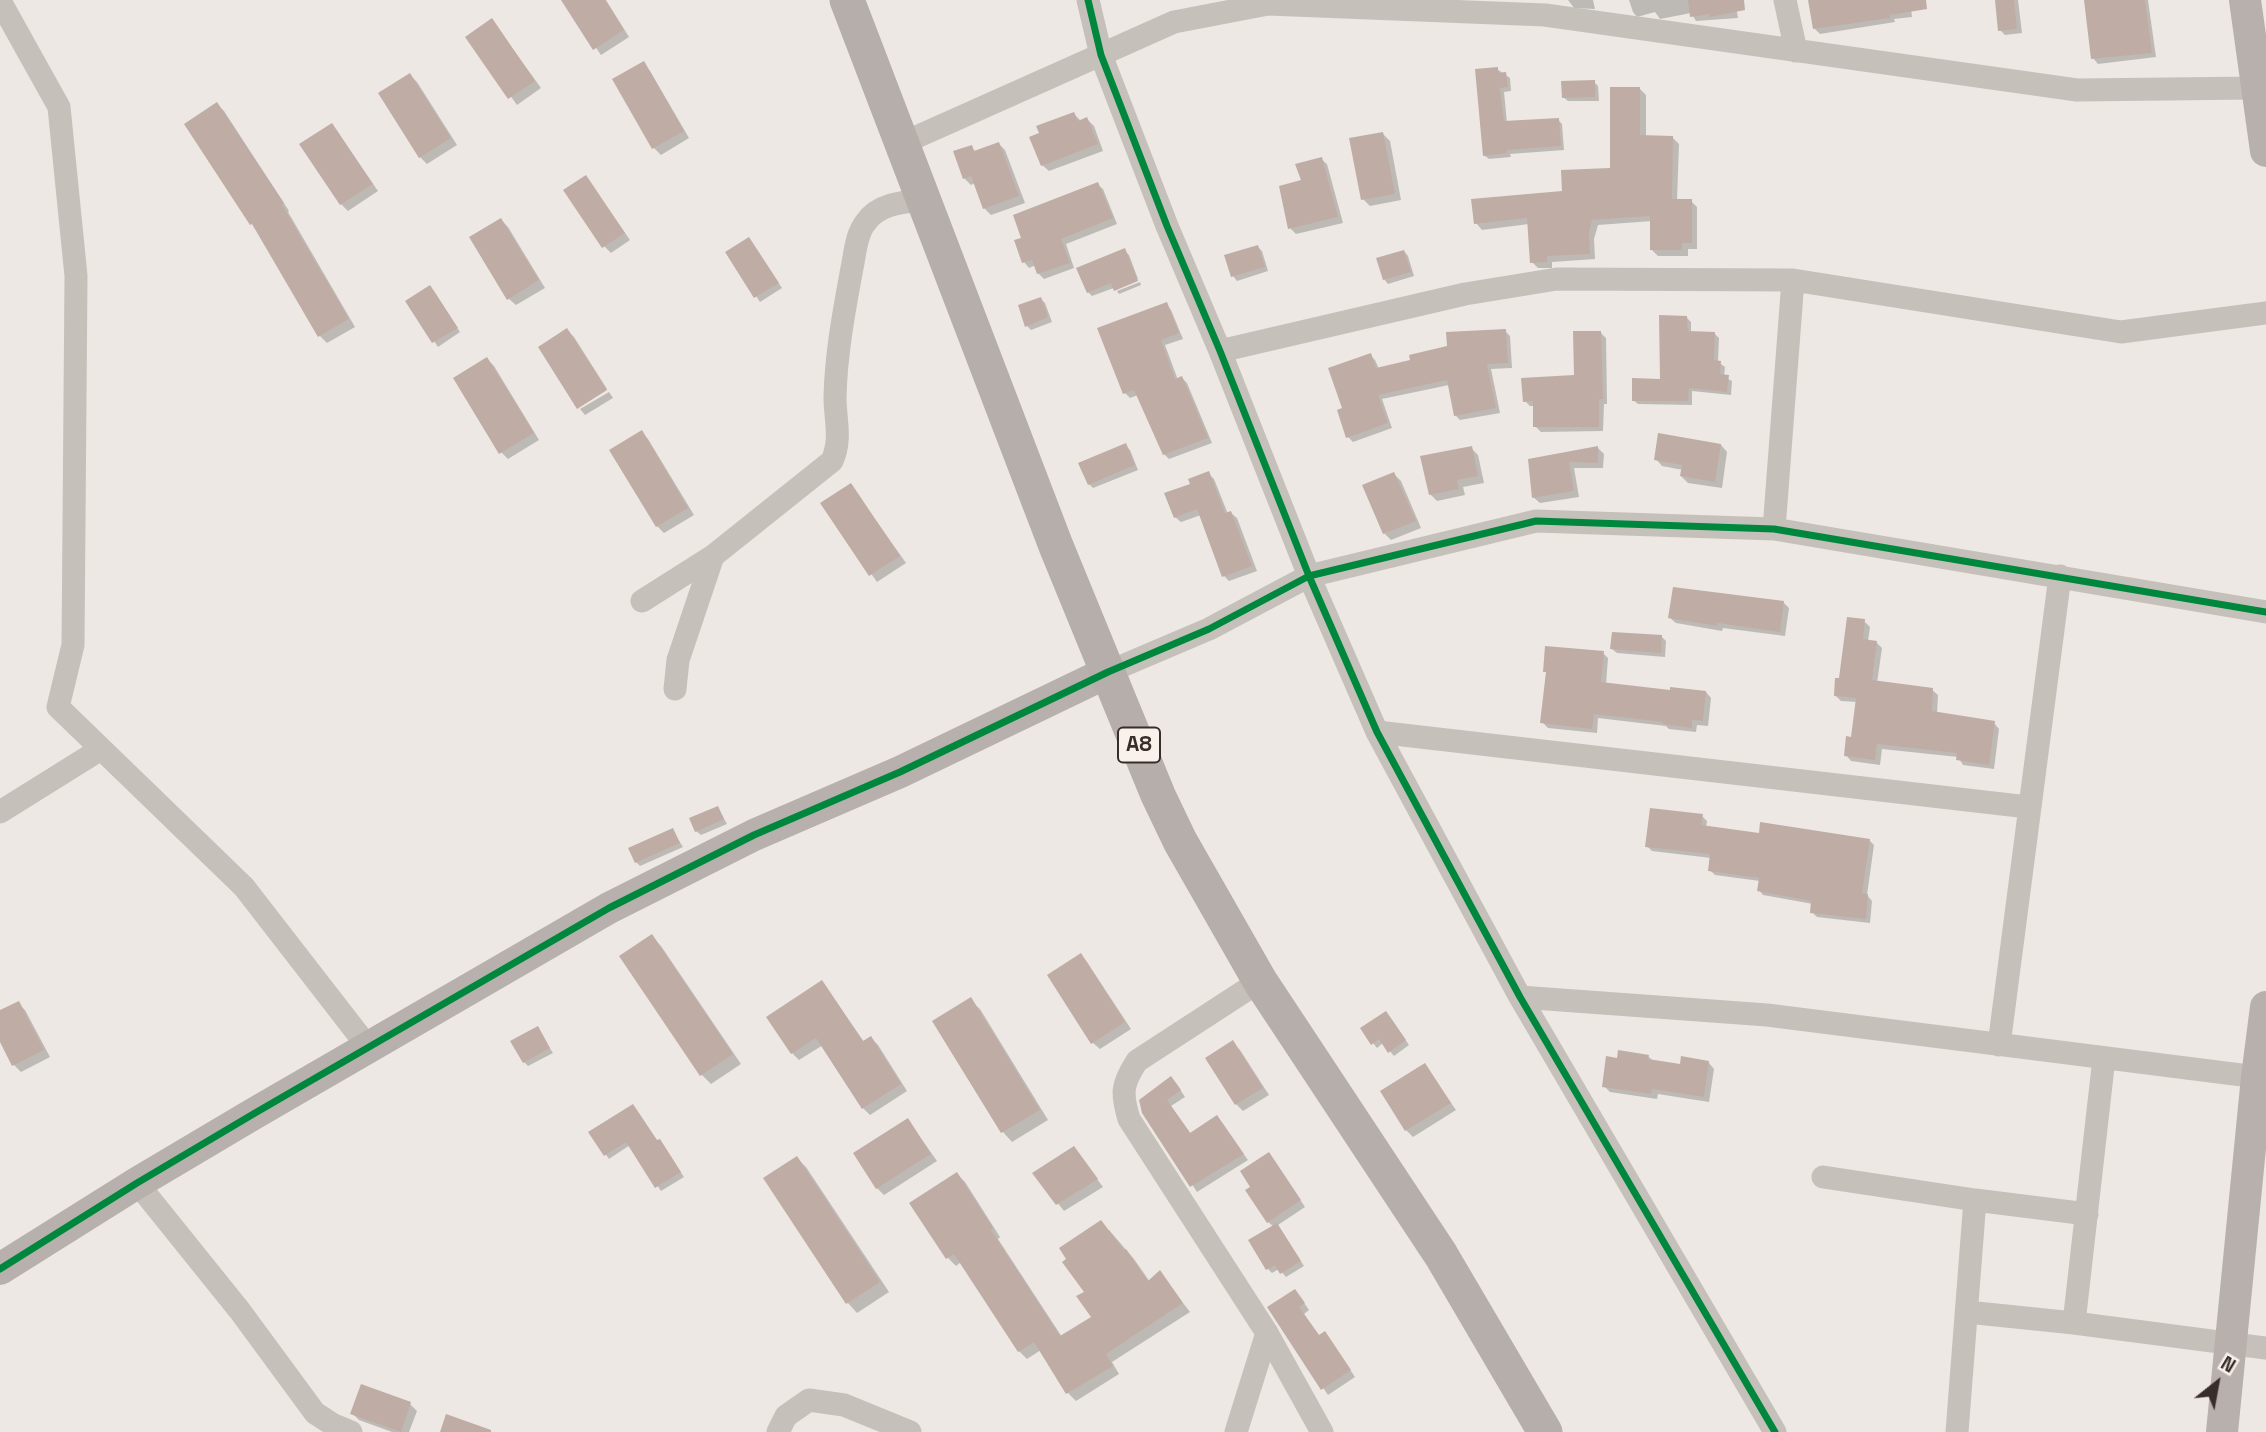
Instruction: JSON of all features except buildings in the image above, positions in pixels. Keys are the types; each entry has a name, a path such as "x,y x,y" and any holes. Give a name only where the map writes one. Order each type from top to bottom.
{"main road":[{"name":"A8","path":"846,0 1056,546 1158,795 1180,841 1260,981 1441,1255 1545,1432"}],"street":[{"path":"1088,0 1101,55 1167,226 1220,351 1309,576 1377,732 1520,997 1775,1432"},
{"path":"1785,0 1796,51"},
{"path":"2245,0 2261,87 2266,151"},
{"path":"0,1 59,107 76,289 73,645 58,707 244,887 368,1047"},
{"path":"903,143 1174,22 1268,4 1543,8 1796,51 2077,90 2261,87"},
{"path":"642,601 713,556 832,461 838,449 835,398 841,326 858,240 866,222 880,210 896,203 925,200"},
{"path":"1220,351 1465,294 1557,279 1793,280 2121,332 2266,313"},
{"path":"1774,529 1793,280"},
{"path":"0,1269 137,1183 621,902 754,835 900,772 1108,672 1209,629 1309,576 1536,521 1774,529 2266,612"},
{"path":"675,689 678,660 713,556"},
{"path":"1999,1045 2060,576"},
{"path":"1377,732 2028,807"},
{"path":"0,812 101,749"},
{"path":"1260,981 1137,1061 1125,1078 1123,1098 1129,1119 1267,1333 1322,1432"},
{"path":"1520,997 1768,1015 2261,1077"},
{"path":"2222,1432 2261,1077 2266,1007"},
{"path":"2074,1323 2104,1058"},
{"path":"1824,1177 2087,1214"},
{"path":"137,1183 240,1311 315,1413 351,1432"},
{"path":"1957,1432 1975,1200"},
{"path":"1967,1312 2266,1348"},
{"path":"1236,1432 1267,1333"},
{"path":"778,1432 786,1416 809,1400 844,1405 910,1432"}],"cycle path":[{"path":"1088,0 1101,55 1167,226 1220,351 1309,576 1377,732 1520,997 1775,1432"},
{"path":"0,1269 255,1113 609,908 754,835 900,772 1108,672 1209,629 1309,576 1536,521 1774,529 2266,612"}]}
